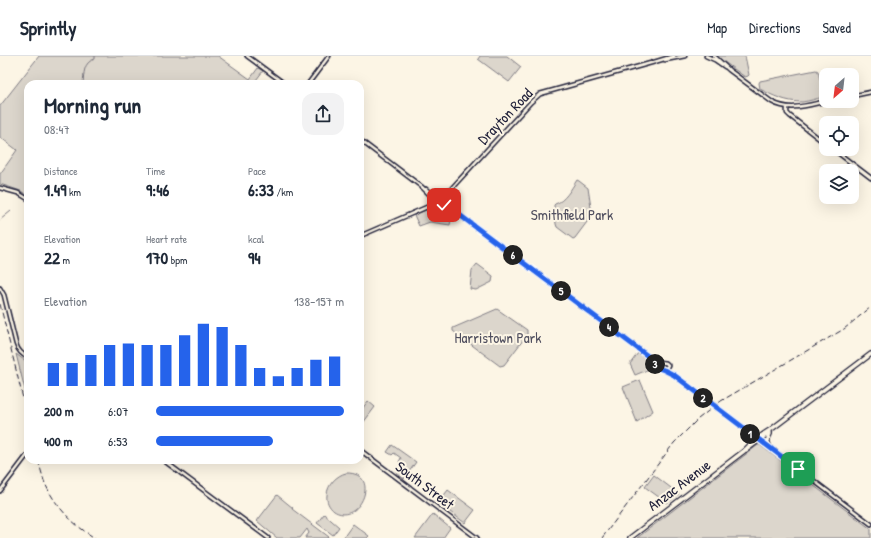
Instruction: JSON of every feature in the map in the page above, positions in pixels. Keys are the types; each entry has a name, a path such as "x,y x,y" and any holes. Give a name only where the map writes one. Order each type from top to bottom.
{"highway":[{"name":"Anzac Avenue","path":"630,538 750,448 871,354"},
{"path":"770,448 767,444 767,440 772,430"}],"street":[{"path":"247,56 280,80"},
{"path":"311,80 329,56"},
{"name":"Drayton Road","path":"660,61 674,56"},
{"name":"Drayton Road","path":"441,199 540,94 660,61 685,56"},
{"path":"705,56 715,60 772,102 780,106 796,107 819,103"},
{"path":"714,56 729,70"},
{"path":"859,95 871,92"},
{"path":"787,107 787,112 790,116 819,139"},
{"path":"364,143 422,187 439,204 449,207"},
{"path":"842,156 871,178"},
{"path":"422,187 428,190 435,197 441,199 449,207 649,357 659,362 666,363 669,370 674,375 871,524"},
{"path":"0,188 18,193 24,196"},
{"path":"427,207 441,199"},
{"path":"364,234 427,207 442,203 441,199"},
{"path":"0,288 4,296 16,344 18,349 24,355"},
{"path":"649,357 658,368 674,375"},
{"path":"656,365 659,362"},
{"path":"662,369 668,367"},
{"name":"South Street","path":"364,453 477,538"},
{"path":"0,491 24,459"},
{"path":"168,464 268,538"}],"green space":[{"path":"39,56 218,56 250,79 258,68 263,71 256,80 24,80 24,193 0,184 0,174 17,150 0,137 0,106"},
{"path":"480,56 507,56 521,67 509,82 478,59"},
{"path":"716,56 745,56 749,75 745,77"},
{"path":"816,70 818,71 819,75 819,98 805,102 796,102 780,98 760,89 760,81"},
{"name":"Smithfield Park","path":"577,180 588,188 592,214 573,239 557,227 554,205 565,197"},
{"path":"433,207 443,207 451,214 450,225 430,222 419,226 414,215"},
{"path":"477,264 493,276 492,282 476,290 470,289 472,270"},
{"name":"Harristown Park","path":"497,309 527,330 527,335 504,365 500,366 453,331 453,328"},
{"path":"638,353 651,362 653,366 652,368 635,375 630,364"},
{"path":"16,354 24,360 24,386"},
{"path":"640,380 653,411 637,422 623,387"},
{"path":"368,401 375,407 364,422 364,406"},
{"path":"392,445 416,462 404,479 396,473 403,465 399,462 401,458 394,453 392,455 387,452"},
{"path":"758,445 871,529 871,538 637,538"},
{"path":"346,473 357,475 363,481 365,489 359,506 352,512 343,514 334,511 328,504 327,491 333,481"},
{"path":"654,475 679,494 667,503 645,487"},
{"path":"448,490 475,510 465,523 438,503"},
{"path":"277,495 293,508 292,509 329,537 305,538 309,533 307,529 300,538 277,538 257,521"},
{"path":"324,514 339,527 333,535 317,523"},
{"path":"433,514 450,528 443,538 415,538"},
{"path":"353,524 369,536 367,538 343,538"}],"waterway":[{"path":"83,80 86,66 95,59 95,56"},
{"path":"0,220 11,211"}],"railway":[{"path":"0,304 24,403"},
{"path":"602,538 674,443 698,419 721,401 844,329 871,307"},
{"path":"39,464 48,490 65,514 79,527 95,538"}],"route":[{"path":"444,205 449,207 649,357 656,367 674,375 798,469"}]}
